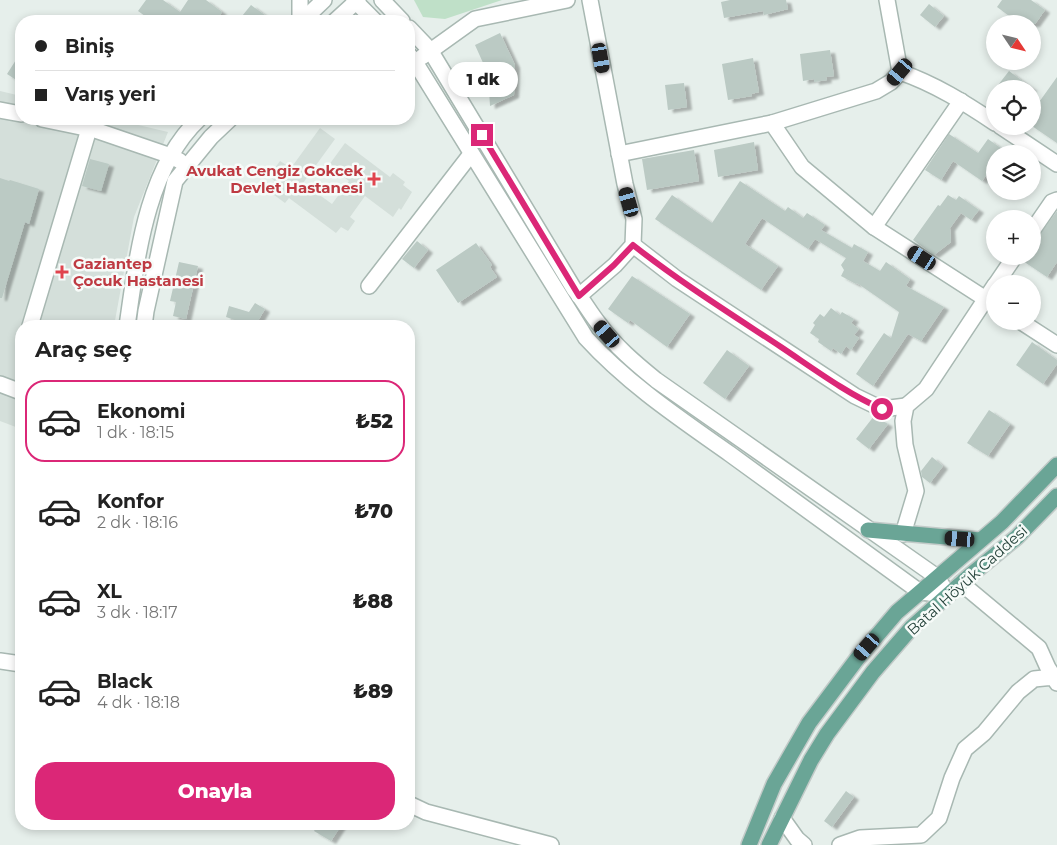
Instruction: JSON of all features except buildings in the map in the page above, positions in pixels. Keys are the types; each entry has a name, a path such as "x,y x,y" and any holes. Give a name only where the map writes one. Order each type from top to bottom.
{"main road":[{"name":"Batal Höyük Caddesi","path":"749,845 774,784 809,723 857,659 897,612 1002,522 1057,465"},
{"name":"Batal Höyük Caddesi","path":"769,845 811,760 832,727 873,672 912,627 961,583 1017,537 1057,496"},
{"path":"868,530 980,540"}],"street":[{"path":"300,0 301,15"},
{"path":"308,15 324,0"},
{"path":"382,0 396,15"},
{"path":"415,58 430,50 475,19 567,0"},
{"path":"579,296 633,245 634,219 624,184 590,0"},
{"path":"887,0 900,72"},
{"path":"341,15 356,1 369,15"},
{"path":"415,34 430,50 579,296 599,325 615,343 656,380 937,577 948,595"},
{"path":"415,64 586,338 617,370 663,406 920,592 948,595"},
{"path":"619,154 772,123 876,91 891,82 900,72"},
{"path":"900,72 925,80 986,117"},
{"path":"874,227 961,101"},
{"path":"0,110 15,113"},
{"path":"772,123 802,167 874,227 986,299"},
{"path":"70,125 89,129 171,156 188,166"},
{"path":"128,320 140,240 162,170 187,130 192,125"},
{"path":"145,320 175,182 211,137 224,125"},
{"path":"32,320 89,129"},
{"path":"1014,135 1057,164"},
{"path":"369,286 471,154"},
{"path":"1041,218 1052,202 1057,200"},
{"path":"633,245 677,279 856,396 882,409 906,406 926,389 986,307"},
{"path":"1034,330 1057,345"},
{"path":"0,384 15,390"},
{"path":"903,534 916,492 905,445 903,421 906,406"},
{"path":"961,583 1039,648 1055,680"},
{"path":"0,661 15,663"},
{"path":"840,845 860,838 921,834 938,818 952,778 965,749 984,733 1018,692 1034,680 1055,680"},
{"path":"415,807 426,812 550,845"},
{"path":"782,818 797,839 804,845"}],"shaded area":[{"name":"Gaziantep Çocuk Hastanesi","path":"0,91 15,95 15,125 138,125 168,132 134,217 115,320 15,320 15,427 0,421"},
{"name":"Avukat Cengiz Gokcek Devlet Hastanesi","path":"320,128 335,139 303,183 332,204 349,181 329,165 345,143 390,177 393,173 405,182 403,185 412,192 401,210 399,208 393,217 365,196 350,217 355,221 348,231 341,227 336,233 289,198 285,203 270,192 277,183 269,176 280,161 291,168"}],"green space":[{"path":"414,0 502,0 445,19 423,17"}],"place":[{"name":"Avukat Cengiz Gokcek Devlet Hastanesi","path":"374,179"},
{"name":"Gaziantep Çocuk Hastanesi","path":"62,272"}],"route":[{"path":"482,135 579,296 633,245 677,279 856,396 882,409"}]}
